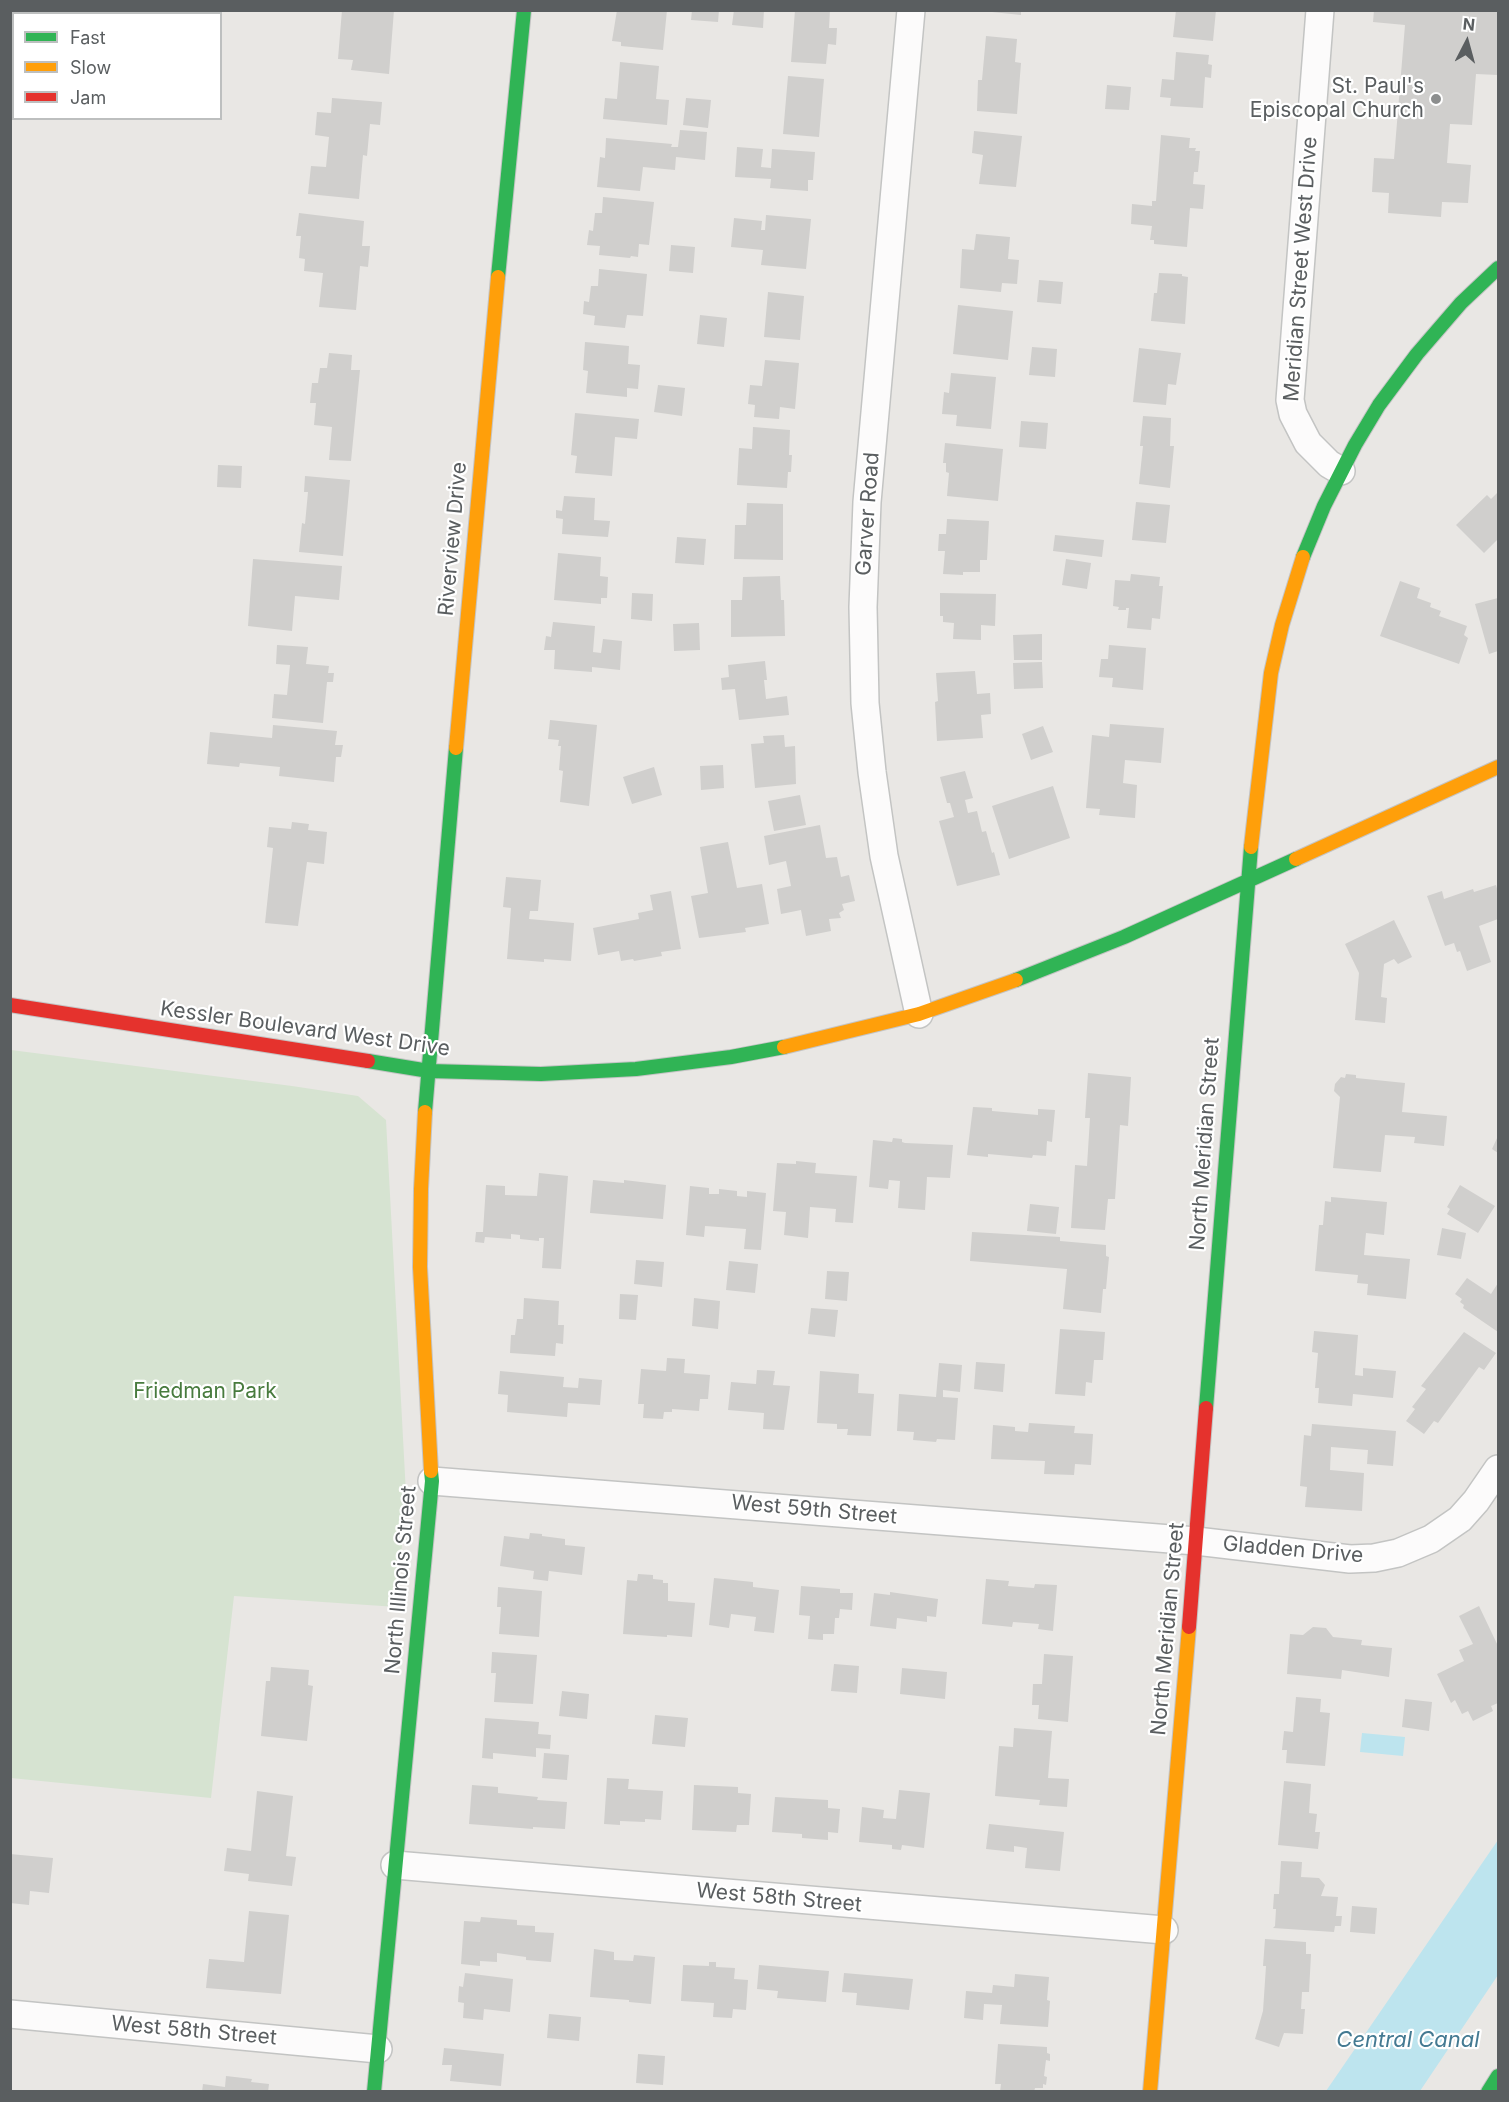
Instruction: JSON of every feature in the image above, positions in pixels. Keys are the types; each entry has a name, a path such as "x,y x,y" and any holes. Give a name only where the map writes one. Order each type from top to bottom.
{"main road":[{"name":"Riverview Drive","path":"429,1071 496,292 524,10"},
{"name":"North Meridian Street","path":"1150,2091 1196,1541 1247,882 1265,716 1279,639 1302,560 1321,513 1341,471 1379,405 1404,370 1461,303 1498,268"},
{"name":"Kessler Boulevard West Drive","path":"10,1005 429,1071 541,1074 672,1065 789,1046 919,1014 1034,974 1124,938 1498,767"},
{"name":"North Illinois Street","path":"374,2091 432,1481 420,1267 421,1189 429,1071"},
{"path":"1488,2091 1498,2076"}],"street":[{"name":"Garver Road","path":"911,10 867,502 862,607 866,703 874,782 887,867 919,1014"},
{"name":"Meridian Street West Drive","path":"1320,10 1290,400 1298,427 1308,443 1329,464 1341,471"},
{"name":"Gladden Drive","path":"1196,1541 1350,1559 1374,1558 1398,1553 1431,1539 1460,1519 1476,1501 1498,1468"},
{"name":"West 59th Street","path":"432,1481 1196,1541"},
{"name":"West 58th Street","path":"395,1865 1164,1930"},
{"name":"West 58th Street","path":"10,2014 378,2049"}],"green space":[{"name":"Friedman Park","path":"11,1050 358,1096 386,1120 406,1494 397,1607 234,1596 211,1798 11,1778"}],"water":[{"path":"1362,1733 1405,1737 1403,1756 1360,1752"},
{"name":"Central Canal","path":"1498,1840 1498,1975 1420,2091 1326,2091"}],"building":[{"path":"342,10 394,10 389,74 351,70 353,60 338,59"},
{"path":"617,10 667,10 663,50 621,46 621,42 612,41"},
{"path":"692,10 719,10 718,22 691,20"},
{"path":"734,10 764,10 763,28 732,25"},
{"path":"795,10 830,10 829,28 837,28 836,45 828,44 826,64 791,62"},
{"path":"992,10 1021,10 1021,15 992,12"},
{"path":"1176,10 1216,10 1213,41 1173,37"},
{"name":"St. Paul's Episcopal Church","path":"1374,10 1498,10 1498,75 1476,74 1472,125 1450,124 1447,163 1471,165 1468,203 1442,202 1441,217 1388,213 1389,193 1372,192 1374,158 1394,159 1405,25 1373,22"},
{"path":"986,36 1017,39 1015,62 1021,63 1017,114 977,111 978,80 982,80"},
{"path":"1176,52 1209,55 1208,64 1212,65 1211,78 1205,77 1203,108 1170,106 1171,98 1160,97 1162,79 1174,80"},
{"path":"620,62 659,66 656,99 669,100 667,125 603,119 605,98 617,99"},
{"path":"788,76 824,79 819,137 783,134"},
{"path":"1107,85 1131,87 1129,110 1105,109"},
{"path":"332,98 382,102 380,125 370,124 367,156 363,155 359,199 308,194 311,166 326,167 329,137 315,135 317,112 331,113"},
{"path":"686,98 711,100 708,128 683,125"},
{"path":"680,130 707,132 705,160 676,157 675,170 643,167 640,191 597,187 600,157 605,158 606,138 672,144 671,147 678,147"},
{"path":"974,131 1022,136 1016,187 979,184 983,155 972,153"},
{"path":"1161,135 1190,138 1189,148 1196,148 1195,151 1200,151 1198,172 1194,172 1193,184 1205,185 1203,209 1190,208 1187,247 1154,244 1154,240 1150,240 1152,226 1131,224 1132,204 1152,206 1152,201 1156,201"},
{"path":"737,147 763,149 761,167 771,168 772,149 815,152 813,180 808,180 808,191 770,188 771,179 735,177"},
{"path":"603,197 654,202 649,245 639,244 638,257 599,255 600,246 587,245 589,230 593,231 595,213 602,213"},
{"path":"299,213 364,221 362,246 370,246 368,267 360,266 356,310 319,307 323,273 304,271 305,259 299,258 301,236 296,236"},
{"path":"766,215 811,219 806,269 761,265 763,250 731,247 734,218 762,221 761,230 765,230"},
{"path":"976,234 1010,237 1008,259 1019,260 1017,284 1002,283 1001,292 960,288 962,249 974,250"},
{"path":"671,245 695,247 693,273 669,271"},
{"path":"599,269 647,274 643,316 627,315 625,328 594,325 595,316 583,314 584,301 589,302 591,286 598,286"},
{"path":"1159,273 1182,274 1188,277 1185,324 1151,321"},
{"path":"1039,280 1063,282 1061,304 1037,302"},
{"path":"768,292 804,296 800,340 764,337"},
{"path":"958,305 1013,311 1008,360 953,354"},
{"path":"700,315 727,318 724,347 697,344"},
{"path":"585,342 629,346 628,364 640,365 638,389 627,388 627,397 586,393 588,371 583,370"},
{"path":"1032,347 1057,349 1055,377 1029,375"},
{"path":"1139,348 1181,353 1176,385 1168,384 1166,405 1133,402"},
{"path":"329,353 352,355 351,370 360,370 351,461 329,460 332,427 314,425 316,403 310,403 312,383 318,383 320,368 327,368"},
{"path":"765,360 799,363 795,409 780,407 779,419 754,417 755,405 748,404 750,385 762,386"},
{"path":"951,373 996,377 991,429 956,426 957,415 942,414 944,392 949,393"},
{"path":"658,385 685,388 682,416 654,412"},
{"path":"575,413 639,419 637,439 615,437 612,476 575,473 577,456 571,455"},
{"path":"1143,416 1171,418 1170,446 1174,446 1170,488 1139,484"},
{"path":"1021,421 1048,423 1046,449 1019,447"},
{"path":"753,427 790,430 789,455 792,455 787,488 737,485 739,448 752,449"},
{"path":"945,443 1003,449 998,501 947,496 949,473 946,472 946,463 943,463"},
{"path":"218,465 242,466 241,488 217,487"},
{"path":"305,476 350,480 343,556 299,552 308,492 304,492"},
{"path":"1498,492 1498,539 1484,553 1456,525 1487,495 1491,499"},
{"path":"564,496 595,498 594,520 610,521 608,537 562,534 563,519 556,518 556,510 562,511"},
{"path":"1136,502 1170,505 1166,543 1132,540"},
{"path":"747,503 783,504 783,560 734,559 735,525 746,525"},
{"path":"947,519 989,521 987,560 980,560 980,572 963,572 963,575 943,574 945,551 938,551 939,534 946,534"},
{"path":"1055,535 1104,540 1102,557 1053,551"},
{"path":"677,537 706,539 704,565 675,563"},
{"path":"558,553 601,557 600,576 608,577 607,598 601,598 601,604 554,600"},
{"path":"253,559 342,566 339,600 295,596 292,631 248,626"},
{"path":"1066,559 1091,563 1087,589 1062,585"},
{"path":"1131,574 1160,577 1159,586 1163,586 1160,619 1152,618 1151,630 1127,628 1129,608 1118,610 1119,607 1113,606 1115,580 1130,581"},
{"path":"780,576 781,600 784,600 785,636 731,637 731,600 742,600 743,577"},
{"path":"1400,581 1420,588 1417,598 1431,603 1430,607 1441,611 1439,616 1467,626 1464,635 1468,638 1459,664 1380,636"},
{"path":"632,593 653,594 652,621 631,619"},
{"path":"940,593 996,594 995,626 981,625 981,640 953,639 954,623 943,622 943,616 940,616"},
{"path":"1498,598 1498,651 1489,654 1475,604"},
{"path":"553,622 595,626 593,652 601,653 603,639 622,641 620,670 592,667 592,672 554,669 555,650 544,650 546,636 551,637"},
{"path":"699,623 700,650 674,651 673,624"},
{"path":"1042,634 1042,660 1014,660 1013,635"},
{"path":"277,645 308,647 306,664 329,666 328,673 334,673 333,682 327,682 323,723 272,718 274,694 287,695 290,665 276,664"},
{"path":"1109,645 1146,648 1143,690 1112,687 1113,678 1099,677 1101,659 1108,659"},
{"path":"765,661 766,699 787,696 789,715 739,720 735,689 722,690 721,678 729,677 728,665"},
{"path":"1042,662 1043,688 1014,689 1013,663"},
{"path":"975,671 977,694 990,693 991,714 981,715 983,738 937,741 936,673"},
{"path":"550,720 597,725 589,806 560,802 563,771 559,770 561,746 558,746 559,740 548,739"},
{"path":"1110,724 1164,728 1161,763 1125,760 1123,783 1137,785 1135,818 1099,815 1100,809 1086,808 1092,735 1109,737"},
{"path":"273,725 337,731 335,745 343,745 341,757 336,757 334,782 279,776 280,767 240,763 239,767 207,764 210,732 272,738"},
{"path":"1043,726 1053,752 1031,760 1022,734"},
{"path":"784,735 785,747 795,746 796,784 755,788 751,744 764,743 763,736"},
{"path":"723,765 724,788 701,790 700,766"},
{"path":"654,767 662,795 632,804 623,777"},
{"path":"965,771 973,798 965,800 968,813 977,811 982,832 986,831 1000,875 957,886 939,821 954,817 950,803 947,803 940,777"},
{"path":"1053,786 1070,838 1009,859 992,806"},
{"path":"800,795 806,825 774,831 768,801"},
{"path":"292,822 309,824 308,830 327,832 324,864 307,862 298,926 265,923 273,848 267,847 269,827 291,829"},
{"path":"820,825 826,858 837,857 841,877 849,875 855,901 842,904 844,910 839,913 841,918 829,919 831,931 806,936 801,910 781,914 777,889 791,886 786,861 769,865 764,836"},
{"path":"728,842 737,888 762,884 769,924 745,928 746,932 699,938 691,896 708,893 700,847"},
{"path":"506,877 541,880 538,911 530,911 529,919 574,923 571,961 544,959 544,962 507,959 511,908 503,907"},
{"path":"1496,885 1498,919 1479,926 1491,962 1467,971 1460,951 1457,952 1454,943 1445,946 1427,896 1442,891 1444,899 1473,889 1474,892"},
{"path":"671,891 681,949 661,952 662,956 634,961 633,959 621,961 619,951 598,955 593,928 639,919 638,913 653,910 650,895"},
{"path":"1394,920 1412,957 1398,964 1394,959 1384,964 1381,997 1387,998 1385,1023 1355,1020 1359,973 1345,944"},
{"path":"1088,1073 1131,1077 1128,1126 1120,1125 1115,1199 1108,1199 1105,1230 1071,1228 1075,1165 1087,1166 1090,1118 1085,1118"},
{"path":"1346,1074 1356,1075 1356,1078 1405,1083 1402,1112 1447,1116 1444,1146 1414,1143 1415,1137 1385,1135 1381,1172 1333,1168 1340,1097 1334,1091 1335,1084 1341,1077 1345,1078"},
{"path":"973,1107 1038,1115 1038,1109 1055,1110 1052,1142 1047,1141 1046,1156 1033,1155 1032,1158 988,1154 988,1157 967,1155"},
{"path":"1498,1136 1498,1153 1492,1149"},
{"path":"893,1138 902,1139 905,1143 953,1145 950,1178 927,1177 925,1210 898,1208 900,1181 889,1180 888,1189 869,1187 873,1140 892,1142"},
{"path":"796,1161 816,1163 815,1173 857,1176 853,1223 835,1222 836,1209 810,1207 808,1238 784,1235 786,1212 773,1211 777,1163 796,1164"},
{"path":"539,1173 568,1176 561,1269 542,1268 544,1238 539,1238 539,1241 520,1239 520,1235 511,1234 511,1239 485,1237 484,1243 475,1242 476,1232 483,1232 486,1185 505,1186 505,1195 537,1196"},
{"path":"593,1180 624,1183 624,1180 666,1185 663,1219 590,1213"},
{"path":"1460,1185 1495,1206 1478,1233 1447,1214 1450,1209 1447,1207"},
{"path":"690,1186 709,1188 709,1194 719,1194 719,1189 737,1191 737,1196 747,1197 747,1191 766,1193 761,1250 744,1249 746,1229 705,1226 704,1237 686,1235"},
{"path":"1331,1197 1387,1202 1384,1235 1366,1233 1364,1255 1410,1259 1406,1299 1367,1295 1368,1284 1357,1283 1358,1275 1315,1271 1319,1225 1323,1225 1325,1201 1331,1202"},
{"path":"1030,1204 1059,1207 1056,1234 1027,1231"},
{"path":"1442,1228 1466,1233 1461,1259 1437,1255"},
{"path":"972,1232 1060,1237 1060,1241 1106,1245 1106,1256 1109,1257 1101,1313 1063,1309 1067,1269 970,1261"},
{"path":"636,1260 664,1262 662,1287 634,1284"},
{"path":"729,1261 758,1264 755,1293 726,1290"},
{"path":"827,1271 849,1272 847,1301 825,1299"},
{"path":"1467,1278 1491,1294 1498,1283 1498,1332 1463,1308 1464,1305 1460,1302 1462,1299 1455,1294"},
{"path":"620,1294 638,1295 636,1320 619,1319"},
{"path":"524,1298 559,1301 558,1325 564,1325 563,1344 556,1343 555,1356 510,1353 511,1335 515,1335 517,1319 523,1319"},
{"path":"694,1298 720,1301 718,1329 692,1326"},
{"path":"811,1308 838,1310 835,1337 808,1334"},
{"path":"1060,1329 1105,1332 1103,1360 1094,1360 1092,1383 1086,1382 1085,1396 1055,1394"},
{"path":"1314,1331 1358,1335 1355,1375 1363,1376 1363,1368 1396,1371 1393,1398 1353,1394 1352,1406 1318,1403 1319,1388 1315,1388 1318,1353 1312,1352"},
{"path":"1464,1332 1496,1353 1484,1370 1479,1367 1438,1423 1434,1421 1424,1434 1406,1421 1415,1409 1412,1407 1426,1389 1421,1386"},
{"path":"667,1358 685,1359 684,1373 710,1375 708,1399 700,1399 699,1411 672,1409 672,1412 664,1412 663,1419 643,1418 644,1404 638,1404 641,1369 666,1371"},
{"path":"976,1362 1005,1364 1003,1392 974,1389"},
{"path":"939,1363 962,1365 960,1392 943,1390 943,1397 958,1398 955,1440 937,1439 936,1442 913,1440 914,1432 897,1431 899,1394 936,1397"},
{"path":"757,1370 775,1371 773,1385 790,1386 784,1430 763,1429 764,1413 728,1410 731,1382 756,1384"},
{"path":"500,1371 564,1377 563,1387 578,1388 579,1378 602,1380 600,1405 568,1403 567,1417 507,1412 508,1395 498,1394"},
{"path":"820,1371 859,1374 858,1393 874,1394 871,1436 847,1435 848,1429 837,1429 837,1424 817,1423"},
{"path":"1029,1423 1075,1426 1074,1433 1093,1434 1091,1465 1075,1464 1074,1475 1044,1474 1045,1461 991,1459 993,1425 1015,1427 1015,1431 1028,1432"},
{"path":"1312,1424 1396,1431 1393,1466 1367,1464 1368,1450 1331,1447 1330,1470 1364,1473 1362,1511 1305,1507 1307,1487 1300,1486 1304,1435 1311,1436"},
{"path":"530,1533 565,1539 565,1545 585,1547 582,1575 549,1571 548,1581 533,1579 534,1571 500,1566 504,1536 529,1539"},
{"path":"638,1574 653,1575 653,1579 668,1583 668,1601 695,1603 692,1637 623,1634 627,1580 637,1581"},
{"path":"714,1578 753,1582 753,1587 779,1590 774,1633 754,1631 756,1617 731,1614 729,1628 709,1625"},
{"path":"986,1579 1009,1581 1008,1586 1034,1588 1035,1584 1057,1585 1053,1631 1038,1629 1039,1624 1013,1622 1012,1627 982,1624"},
{"path":"801,1586 840,1589 840,1593 853,1593 852,1610 840,1609 839,1618 835,1618 834,1634 823,1634 823,1640 808,1639 810,1616 799,1615"},
{"path":"498,1587 542,1591 539,1637 499,1634 501,1607 497,1607"},
{"path":"890,1592 938,1599 936,1617 927,1616 927,1622 897,1618 896,1629 870,1626 874,1593 890,1595"},
{"path":"1479,1606 1498,1646 1498,1703 1491,1706 1493,1711 1473,1721 1468,1711 1462,1714 1455,1700 1451,1703 1437,1674 1464,1661 1459,1650 1473,1644 1459,1616"},
{"path":"1313,1627 1326,1628 1333,1637 1362,1640 1361,1645 1392,1648 1389,1677 1342,1670 1341,1679 1287,1674 1290,1634 1303,1635"},
{"path":"492,1652 537,1655 533,1704 494,1702 496,1673 491,1673"},
{"path":"1044,1654 1073,1656 1068,1722 1038,1719 1039,1705 1032,1705 1033,1684 1042,1684"},
{"path":"834,1664 859,1666 857,1693 831,1691"},
{"path":"271,1667 309,1670 308,1685 313,1686 307,1741 261,1736 266,1681 270,1681"},
{"path":"902,1668 947,1672 945,1699 900,1694"},
{"path":"562,1691 589,1694 587,1719 559,1716"},
{"path":"1296,1697 1321,1699 1320,1712 1330,1713 1325,1766 1286,1763 1287,1750 1282,1750 1284,1731 1293,1732"},
{"path":"1405,1699 1432,1702 1429,1731 1402,1727"},
{"path":"655,1715 688,1718 685,1747 652,1744"},
{"path":"485,1718 539,1722 538,1734 551,1735 550,1749 536,1748 536,1757 493,1753 493,1759 482,1758"},
{"path":"1014,1728 1052,1731 1048,1778 1069,1779 1067,1807 1039,1805 1040,1800 995,1796 999,1746 1013,1747"},
{"path":"544,1753 569,1755 567,1780 542,1778"},
{"path":"607,1778 629,1779 628,1789 663,1791 661,1820 620,1821 620,1825 604,1824"},
{"path":"1284,1781 1311,1784 1309,1813 1317,1814 1315,1832 1320,1832 1318,1849 1278,1845"},
{"path":"472,1785 498,1787 498,1793 538,1797 537,1800 567,1802 565,1829 469,1824"},
{"path":"694,1785 738,1787 738,1793 751,1794 749,1825 737,1825 736,1832 692,1830"},
{"path":"899,1790 930,1793 924,1848 902,1845 901,1850 892,1849 892,1845 859,1842 862,1807 884,1810 883,1818 896,1819"},
{"path":"257,1791 293,1796 286,1856 296,1857 292,1886 248,1881 249,1874 224,1871 227,1848 251,1851"},
{"path":"775,1797 828,1800 828,1808 840,1809 838,1833 828,1832 828,1840 802,1838 802,1834 772,1832"},
{"path":"989,1824 1064,1832 1060,1871 1025,1868 1027,1848 1014,1846 1014,1852 986,1849"},
{"path":"10,1854 53,1858 49,1893 30,1891 29,1905 10,1903"},
{"path":"1281,1861 1302,1862 1301,1877 1319,1878 1325,1885 1321,1896 1338,1897 1336,1916 1342,1916 1341,1926 1335,1926 1334,1932 1273,1928 1276,1909 1273,1909 1274,1894 1279,1894"},
{"path":"1352,1906 1377,1908 1375,1934 1350,1932"},
{"path":"249,1911 289,1915 281,1994 206,1988 209,1959 244,1962"},
{"path":"481,1917 517,1920 517,1925 535,1926 535,1932 554,1933 551,1962 526,1960 526,1957 497,1953 497,1962 480,1961 480,1966 461,1964 464,1921 480,1922"},
{"path":"1265,1939 1306,1942 1306,1954 1311,1954 1309,1992 1302,1992 1301,2009 1305,2009 1303,2034 1284,2033 1279,2047 1255,2039 1263,2011"},
{"path":"594,1949 614,1952 614,1960 633,1961 634,1955 655,1957 651,2004 590,1997"},
{"path":"709,1962 716,1962 716,1967 735,1968 734,1979 748,1980 746,2010 733,2009 732,2018 713,2017 714,2003 681,2001 683,1965 709,1966"},
{"path":"759,1965 829,1971 826,2002 777,1998 778,1991 757,1989"},
{"path":"465,1973 513,1979 510,2012 484,2009 483,2020 463,2018 464,2003 458,2002 459,1986 463,1987"},
{"path":"844,1973 913,1979 909,2010 856,2005 857,1993 842,1992"},
{"path":"1015,1974 1049,1977 1048,2027 1000,2024 1002,2005 984,2004 983,2020 964,2018 966,1991 992,1993 993,1985 1014,1987"},
{"path":"549,2014 581,2017 579,2041 547,2038"},
{"path":"998,2044 1047,2047 1050,2061 1046,2060 1044,2076 1047,2077 1046,2085 1043,2084 1043,2088 1035,2088 1034,2092 1000,2092 1001,2084 995,2084"},
{"path":"444,2048 504,2054 501,2086 450,2081 452,2065 442,2065"},
{"path":"638,2054 665,2056 663,2085 636,2083"},
{"path":"226,2076 252,2079 251,2082 269,2084 268,2092 202,2092 203,2084 225,2087"}],"traffic: fast":[{"path":"498,277 524,10"},
{"path":"1303,557 1324,506 1355,445 1379,405 1417,354 1461,303 1498,268"},
{"path":"425,1112 456,748"},
{"path":"1206,1408 1251,847"},
{"path":"1016,980 1124,937 1296,859"},
{"path":"368,1061 429,1071 541,1074 636,1069 731,1057 784,1047"},
{"path":"374,2092 432,1481 431,1471"},
{"path":"1488,2092 1498,2076"}],"traffic: slow":[{"path":"456,748 498,277"},
{"path":"1251,847 1271,673 1282,625 1303,557"},
{"path":"1296,859 1498,767"},
{"path":"784,1047 919,1014 1016,980"},
{"path":"425,1112 420,1267 431,1471"},
{"path":"1150,2092 1189,1627"}],"traffic: jam":[{"path":"10,1005 368,1061"},
{"path":"1189,1627 1206,1408"}],"place":[{"name":"St. Paul's Episcopal Church","path":"1436,99"}]}
